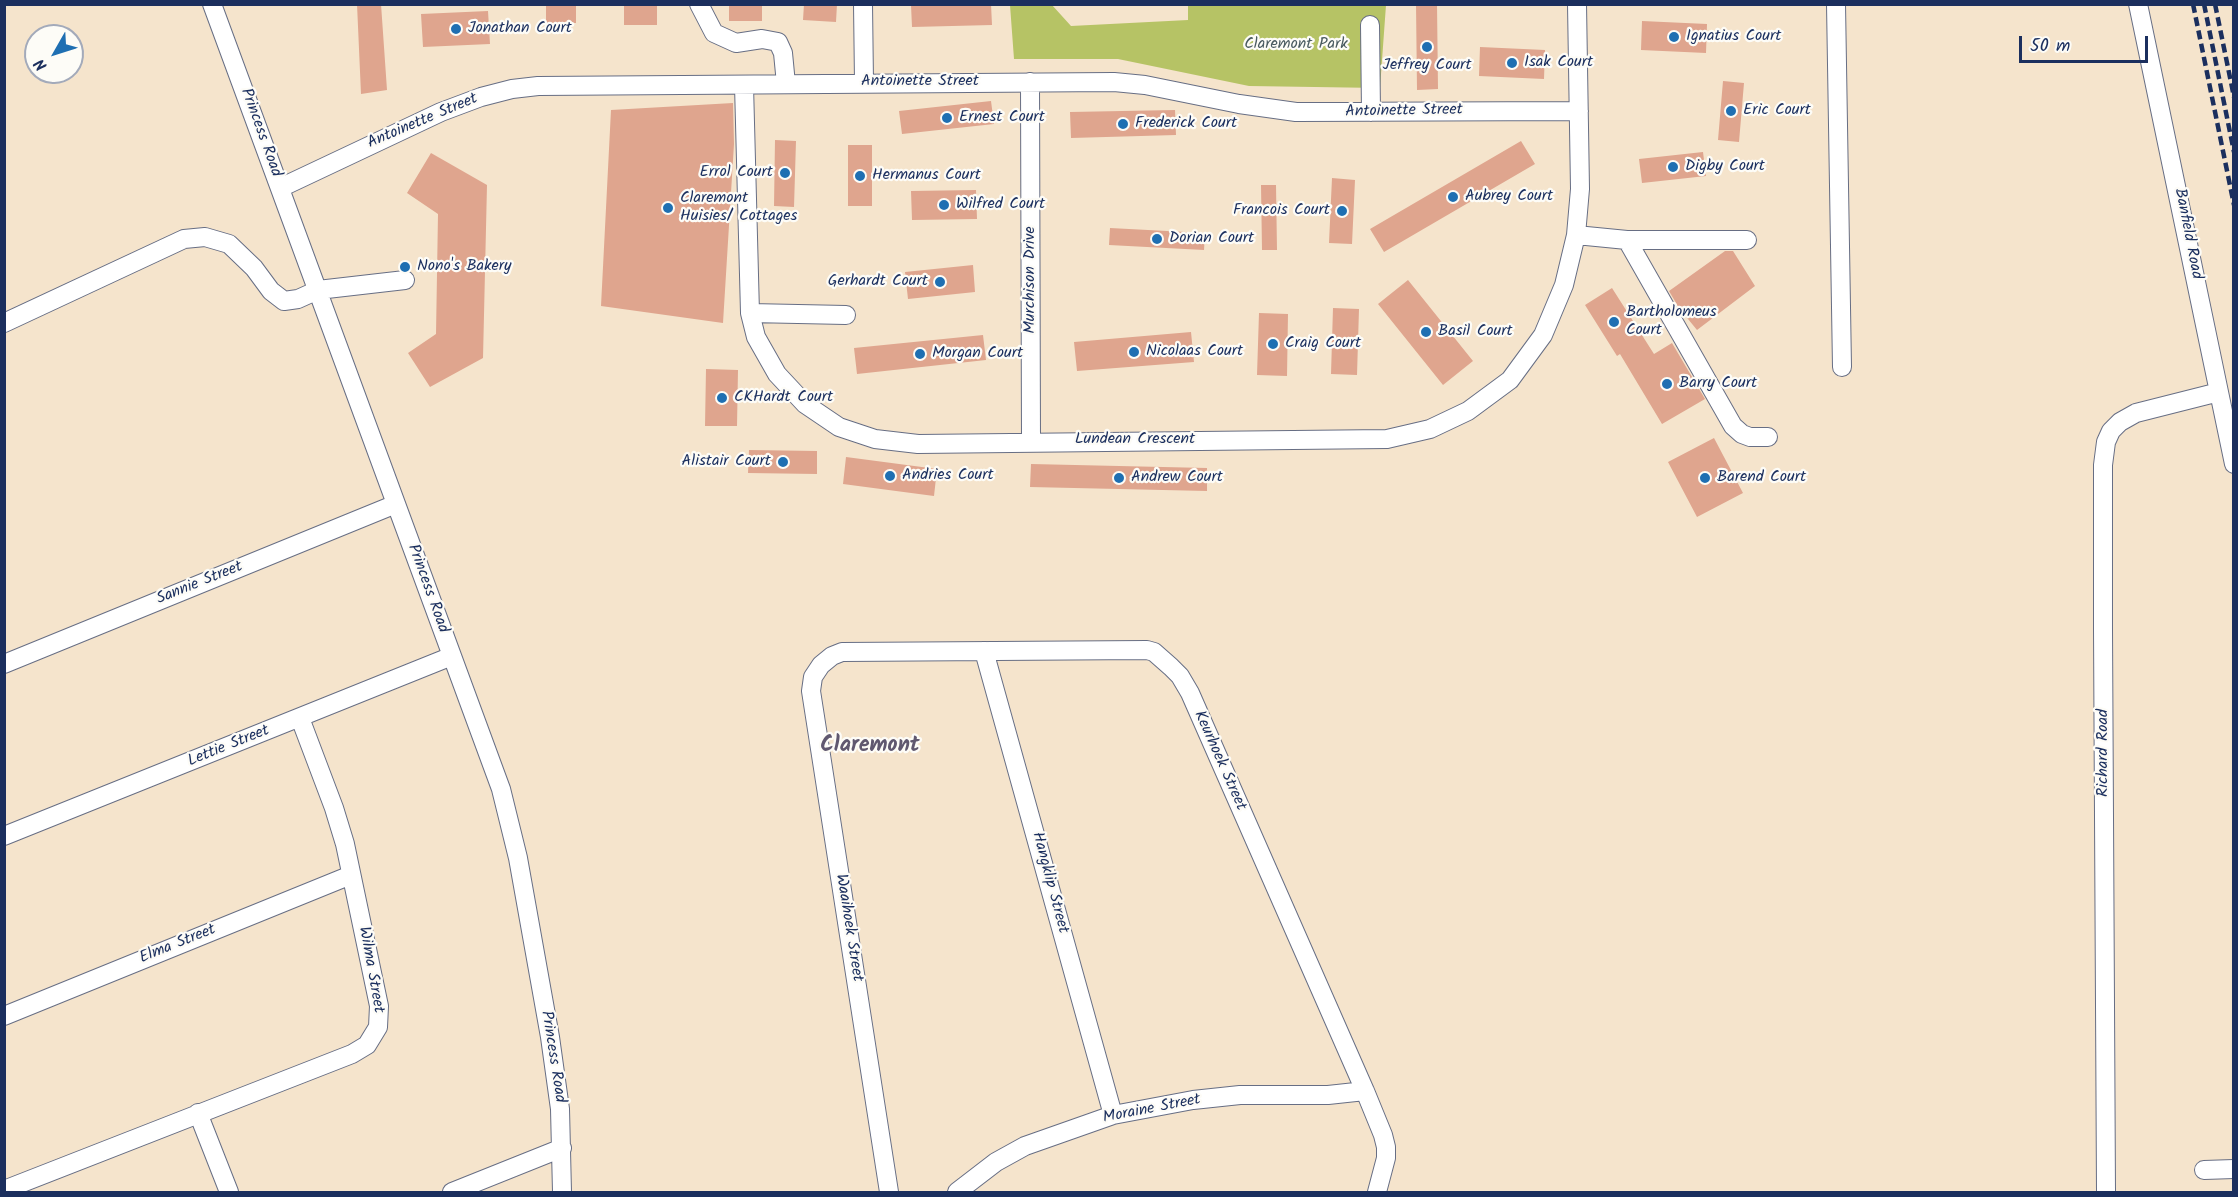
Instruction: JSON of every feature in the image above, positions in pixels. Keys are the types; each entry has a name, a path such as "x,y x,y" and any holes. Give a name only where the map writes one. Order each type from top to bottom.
{"street":[{"name":"Princess Road","path":"212,4 501,789 518,858 550,1037 560,1108 562,1192"},
{"path":"699,4 714,33 736,43 762,39 778,42 783,52 786,84"},
{"path":"863,4 864,82"},
{"name":"Lundean Crescent","path":"744,86 750,313 756,337 777,374 805,404 839,427 875,439 918,444 1387,439 1430,429 1468,411 1510,380 1543,335 1564,285 1576,235 1580,189 1577,4"},
{"path":"1836,4 1842,367"},
{"name":"Banfield Road","path":"2138,4 2234,464"},
{"path":"1370,25 1371,112"},
{"name":"Antoinette Street","path":"280,188 441,112 481,97 512,89 563,85 744,86 864,82 1114,82 1145,85 1239,104 1296,112 1579,111"},
{"name":"Murchison Drive","path":"1030,82 1031,441"},
{"path":"1576,235 1627,240 1747,240"},
{"path":"4,323 184,239 205,237 229,244 254,268 271,291 284,301 298,299 318,290 405,280"},
{"path":"1627,240 1732,426 1750,437 1768,437"},
{"path":"750,313 846,315"},
{"name":"Richard Road","path":"2106,1192 2103,629 2103,465 2106,442 2111,431 2120,422 2136,413 2219,392"},
{"name":"Sannie Street","path":"4,664 396,504"},
{"name":"Keurhoek Street","path":"821,665 832,656 842,652 1147,650 1162,657 1180,676 1190,693 1365,1092 1386,1148 1383,1174 1377,1192"},
{"name":"Hangklip Street","path":"984,651 1113,1114"},
{"name":"Lettie Street","path":"4,836 452,656"},
{"name":"Waaihoek Street","path":"821,665 813,677 812,691 889,1192"},
{"name":"Wilma Street","path":"4,1190 352,1054 367,1045 378,1027 379,1006 345,844 300,718"},
{"name":"Elma Street","path":"4,1016 351,875"},
{"name":"Moraine Street","path":"957,1192 996,1162 1025,1146 1113,1114 1193,1100 1240,1095 1328,1095 1365,1092"},
{"path":"198,1113 229,1192"},
{"path":"452,1192 562,1148"},
{"path":"2204,1170 2234,1168"}],"green space":[{"name":"Claremont Park","path":"1010,5 1052,5 1071,26 1188,20 1188,5 1386,5 1380,88 1249,86 1118,59 1014,59"}],"building":[{"path":"357,4 381,4 387,90 361,94"},
{"path":"546,4 576,4 576,23 546,23"},
{"path":"624,4 657,4 657,25 624,25"},
{"path":"729,4 762,4 762,21 729,21"},
{"path":"804,4 837,4 836,22 803,20"},
{"path":"991,4 992,25 912,27 911,5"},
{"name":"Jeffrey Court","path":"1416,4 1437,4 1438,89 1417,90"},
{"name":"Jonathan Court","path":"488,11 490,44 423,47 421,14"},
{"name":"Ignatius Court","path":"1642,21 1707,24 1706,53 1641,50"},
{"name":"Isak Court","path":"1480,47 1545,50 1544,79 1479,76"},
{"name":"Eric Court","path":"1723,81 1744,83 1739,142 1718,140"},
{"name":"Ernest Court","path":"991,101 994,124 902,134 899,111"},
{"name":"Claremont Huisies/ Cottages","path":"733,103 734,144 723,323 601,306 611,110"},
{"name":"Frederick Court","path":"1175,110 1176,135 1071,138 1070,112"},
{"name":"Errol Court","path":"775,140 796,141 794,207 774,206"},
{"name":"Aubrey Court","path":"1521,141 1535,164 1384,252 1370,229"},
{"name":"Hermanus Court","path":"848,145 872,145 872,206 848,206"},
{"name":"Digby Court","path":"1703,152 1706,176 1642,183 1639,159"},
{"path":"431,153 487,185 483,358 430,387 408,353 436,334 438,214 407,193"},
{"name":"Francois Court","path":"1332,178 1355,180 1352,244 1329,243"},
{"path":"1261,185 1276,185 1277,250 1262,250"},
{"name":"Wilfred Court","path":"976,190 977,219 912,220 911,191"},
{"name":"Dorian Court","path":"1110,228 1205,233 1204,250 1109,245"},
{"path":"1725,251 1733,251 1755,286 1697,330 1669,291"},
{"name":"Gerhardt Court","path":"973,265 975,292 908,299 905,272"},
{"name":"Basil Court","path":"1408,280 1473,361 1443,385 1378,304"},
{"path":"1612,288 1654,354 1672,343 1705,399 1662,424 1620,354 1617,356 1585,305"},
{"path":"1333,308 1359,309 1357,375 1331,374"},
{"name":"Craig Court","path":"1259,313 1288,314 1287,376 1257,375"},
{"name":"Nicolaas Court","path":"1191,332 1194,362 1077,371 1074,342"},
{"name":"Morgan Court","path":"983,335 986,360 857,374 854,348"},
{"name":"CKHardt Court","path":"706,369 738,370 737,426 705,426"},
{"name":"Barend Court","path":"1714,438 1743,493 1697,517 1668,462"},
{"name":"Alistair Court","path":"749,450 817,451 817,474 748,473"},
{"name":"Andries Court","path":"846,457 937,469 934,496 843,484"},
{"name":"Andrew Court","path":"1031,464 1207,468 1207,491 1030,487"}],"railway":[{"path":"2193,4 2234,205"},
{"path":"2204,4 2234,152"},
{"path":"2215,4 2234,97"}],"place":[{"name":"Jonathan Court","path":"456,29"},
{"name":"Ignatius Court","path":"1674,37"},
{"name":"Jeffrey Court","path":"1427,47"},
{"name":"Isak Court","path":"1512,63"},
{"name":"Eric Court","path":"1731,111"},
{"name":"Ernest Court","path":"947,118"},
{"name":"Frederick Court","path":"1123,124"},
{"name":"Digby Court","path":"1673,167"},
{"name":"Errol Court","path":"785,173"},
{"name":"Hermanus Court","path":"860,176"},
{"name":"Aubrey Court","path":"1453,197"},
{"name":"Wilfred Court","path":"944,205"},
{"name":"Claremont Huisies/ Cottages","path":"668,208"},
{"name":"Francois Court","path":"1342,211"},
{"name":"Dorian Court","path":"1157,239"},
{"name":"Nono's Bakery","path":"405,267"},
{"name":"Gerhardt Court","path":"940,282"},
{"name":"Bartholomeus Court","path":"1614,322"},
{"name":"Basil Court","path":"1426,332"},
{"name":"Craig Court","path":"1273,344"},
{"name":"Nicolaas Court","path":"1134,352"},
{"name":"Morgan Court","path":"920,354"},
{"name":"Barry Court","path":"1667,384"},
{"name":"CKHardt Court","path":"722,398"},
{"name":"Alistair Court","path":"783,462"},
{"name":"Andries Court","path":"890,476"},
{"name":"Andrew Court","path":"1119,478"},
{"name":"Barend Court","path":"1705,478"}],"district":[{"name":"Claremont","path":"870,747"}]}
